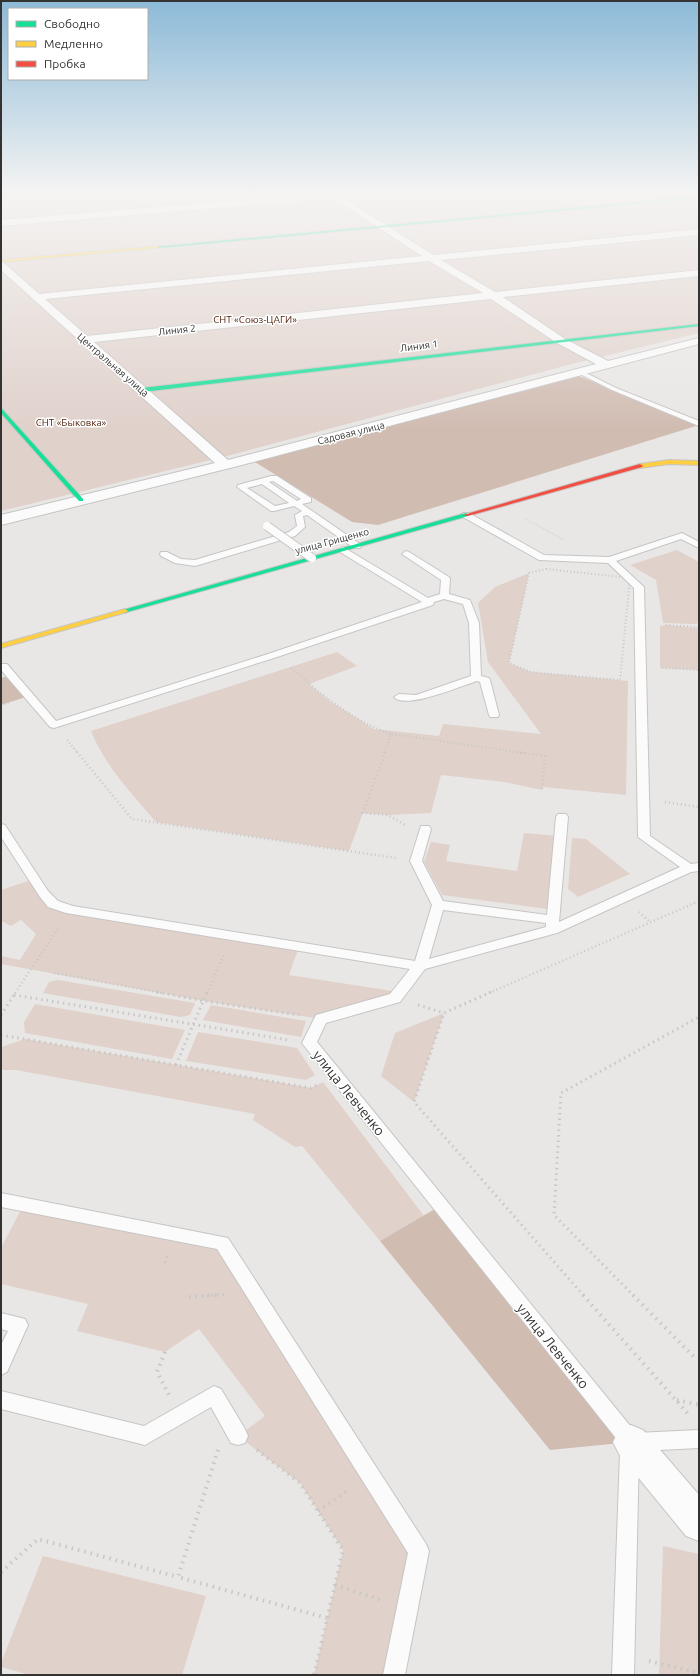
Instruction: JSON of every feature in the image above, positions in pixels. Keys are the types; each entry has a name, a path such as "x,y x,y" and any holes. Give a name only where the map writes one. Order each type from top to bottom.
{"street":[{"name":"Центральная улица","path":"9,272 226,465"},
{"path":"36,297 280,272"},
{"path":"454,272 494,296 561,341 606,365"},
{"name":"Линия 2","path":"84,340 699,273"},
{"name":"Линия 1","path":"142,390 699,325"},
{"name":"Садовая улица","path":"1,520 226,465 699,341"},
{"path":"1,410 81,500"},
{"name":"улица Грищенко","path":"1,646 646,464 669,462 699,463"},
{"name":"улица Левченко","path":"631,1442 699,1523"}],"lane":[{"path":"580,372 614,390 699,424"},
{"path":"274,478 308,500 295,503 274,509 241,487 274,478"},
{"path":"263,481 357,546"},
{"path":"164,554 173,560 185,563 195,563 292,534 301,526 299,515 308,512"},
{"path":"466,515 542,558 604,560 682,536 699,545"},
{"path":"267,526 312,558"},
{"path":"3,666 54,725 78,716 274,655 430,603 344,550"},
{"path":"406,554 446,579 444,596"},
{"path":"604,560 630,578 639,587 644,837 694,867"},
{"path":"426,601 444,596 467,602 474,623 476,678"},
{"path":"399,697 417,698 476,678 485,680 494,715"},
{"path":"553,925 562,816"},
{"path":"1,828 44,894 53,904 71,910 420,966 553,925 694,867"},
{"path":"321,1019 394,998 420,966 438,905 416,861 424,832"},
{"path":"438,905 553,925"},
{"name":"улица Левченко","path":"321,1019 309,1043 631,1442"},
{"path":"1,1200 222,1243 419,1551 394,1675"},
{"path":"1,1321 19,1325 1,1366"},
{"path":"1,1400 145,1436 214,1395 238,1436"},
{"path":"623,1675 631,1442 697,1430"}],"path":[{"path":"520,515 604,560"},
{"path":"620,680 531,672 509,663 530,573 546,568 630,578"},
{"path":"666,625 699,628"},
{"path":"274,655 331,702 374,729 391,734 546,756 542,790"},
{"path":"660,668 699,670"},
{"path":"54,725 132,819 416,861"},
{"path":"391,734 363,813 388,815 424,832"},
{"path":"662,802 699,807"},
{"path":"394,998 444,1013 699,901"},
{"path":"1,1015 71,910"},
{"path":"176,1065 232,936"},
{"path":"54,974 204,1001 321,1019"},
{"path":"14,995 309,1043"},
{"path":"444,1013 414,1102 677,1400 697,1430"},
{"path":"699,1017 561,1093 554,1215 694,1357 699,1358"},
{"path":"1,1035 312,1088 334,1075"},
{"path":"189,1297 253,1292"},
{"path":"165,1352 157,1372 179,1415"},
{"path":"677,1400 699,1405"},
{"path":"178,1577 220,1443 226,1445 238,1436 300,1483 343,1550 314,1675"},
{"path":"318,1511 370,1475"},
{"path":"1,1572 38,1539 327,1618"},
{"path":"335,1585 408,1608"},
{"path":"624,1654 699,1673"}],"green space":[{"path":"1,272 699,272 699,333 576,363 227,456 1,511"},
{"path":"677,550 699,562 699,623 663,623 656,580 630,565"},
{"path":"529,573 509,663 531,672 628,681 626,795 543,787 542,790 504,782 441,775 431,813 388,815 363,813 349,851 156,822 111,768 91,731 337,652 357,666 309,684 331,702 374,729 439,736 443,724 541,734 488,662 478,603 495,587"},
{"path":"666,625 699,628 699,670 660,668 660,626"},
{"path":"524,833 558,836 554,910 442,895 424,862 431,842 450,845 446,861 517,871"},
{"path":"572,838 586,839 630,874 578,897 568,889"},
{"path":"34,879 53,904 299,947 289,975 399,992 321,1019 204,1001 1,964 1,956 20,960 36,934 21,920 11,926 1,921 1,890"},
{"path":"58,980 195,1003 190,1015 181,1017 43,993 49,982"},
{"path":"35,1004 185,1030 172,1059 25,1033 24,1022"},
{"path":"211,1005 306,1021 301,1037 203,1020"},
{"path":"444,1013 414,1102 381,1076 395,1033"},
{"path":"198,1032 297,1048 315,1075 306,1080 186,1061"},
{"path":"25,1039 311,1088 323,1082 424,1216 380,1241 302,1146 295,1147 253,1120 255,1114 16,1070 1,1070 1,1047"},
{"path":"24,1204 222,1243 419,1551 394,1675 314,1675 343,1550 300,1483 238,1436 265,1416 199,1329 165,1352 77,1331 88,1304 1,1284 1,1248"},
{"path":"663,1546 699,1554 699,1675 659,1675"},
{"path":"43,1556 206,1596 182,1675 30,1675 1,1667 1,1663"}],"shaded area":[{"path":"574,374 699,425 378,525 352,522 250,459"},
{"path":"11,675 29,696 1,705 1,678"},
{"path":"440,1206 631,1442 550,1450 380,1241"}],"traffic: fast":[{"path":"142,390 699,325"},
{"path":"1,410 81,500"},
{"path":"125,611 466,515"}],"traffic: slow":[{"path":"640,466 669,462 699,463"},
{"path":"1,646 125,611"}],"traffic: jam":[{"path":"466,515 640,466"}],"park label":[{"name":"СНТ «Союз-ЦАГИ»","path":"255,319"},
{"name":"СНТ «Быковка»","path":"71,422"}]}
